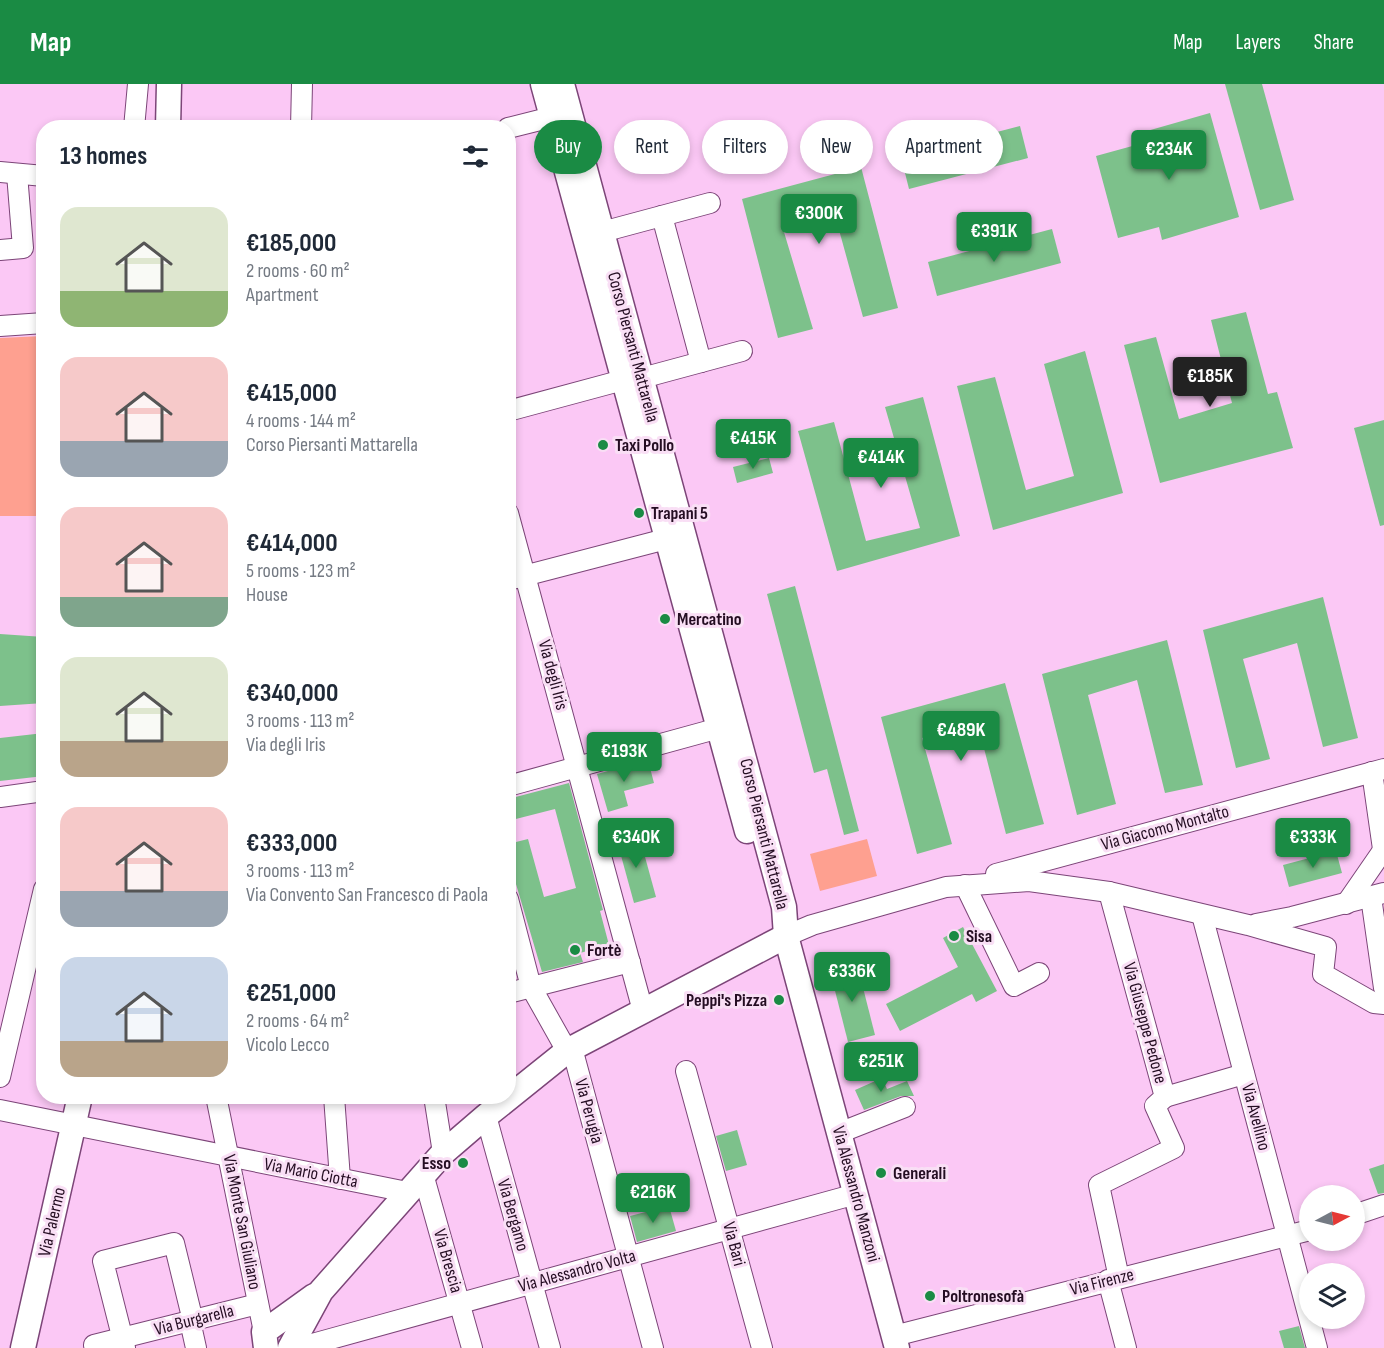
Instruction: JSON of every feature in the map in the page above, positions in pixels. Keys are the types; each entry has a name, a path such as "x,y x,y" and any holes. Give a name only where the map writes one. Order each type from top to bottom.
{"main road":[{"path":"168,120 169,84"},
{"name":"Corso Piersanti Mattarella","path":"543,84 633,379 711,667 784,907 786,936"},
{"name":"Corso Piersanti Mattarella","path":"562,84 602,232 666,539 711,667 718,728 770,915 786,936"},
{"path":"516,1092 569,1050 786,936"},
{"name":"Via Alessandro Manzoni","path":"786,936 896,1342"},
{"name":"Via Palermo","path":"23,1348 78,1104"},
{"path":"265,1340 321,1291 443,1153 501,1104"},
{"path":"290,1348 321,1291"}],"street":[{"path":"135,120 138,84"},
{"path":"301,120 302,84"},
{"path":"516,126 552,117"},
{"path":"0,250 23,248 9,173 36,175"},
{"path":"602,232 710,203"},
{"path":"662,216 701,362"},
{"path":"0,326 36,324"},
{"path":"516,409 742,351"},
{"path":"517,578 666,539"},
{"name":"Via degli Iris","path":"517,578 578,768 643,1011"},
{"path":"516,784 718,728"},
{"path":"1346,904 1384,849 1378,770"},
{"name":"Via Giacomo Montalto","path":"955,886 1378,770"},
{"path":"0,797 36,792"},
{"path":"786,936 813,925 955,886 1029,881 1109,892 1248,925 1326,947 1323,974 1374,1003 1384,1004"},
{"path":"955,886 1014,986 1039,973"},
{"name":"Via Giuseppe Pedone","path":"1109,892 1165,1096 1155,1106 1174,1148 1099,1185 1114,1279"},
{"path":"1248,925 1377,895 1384,988"},
{"name":"Via Avellino","path":"1202,915 1317,1348"},
{"path":"0,1077 36,922"},
{"name":"Via Perugia","path":"516,930 531,987 569,1050 653,1348"},
{"path":"516,991 630,962"},
{"name":"Via Bari","path":"686,1071 762,1348"},
{"path":"1165,1096 1245,1074"},
{"name":"Via Monte San Giuliano","path":"218,1104 265,1340"},
{"path":"335,1104 340,1179"},
{"path":"435,1104 443,1153"},
{"path":"839,1133 905,1107"},
{"name":"Via Mario Ciotta","path":"0,1110 340,1179 415,1183"},
{"name":"Via Bergamo","path":"486,1116 550,1348"},
{"name":"Via Brescia","path":"415,1183 460,1303 472,1348"},
{"name":"Via Alessandro Volta","path":"298,1348 349,1341 460,1303 856,1194"},
{"path":"1365,1212 1384,1206"},
{"name":"Via Firenze","path":"896,1342 1114,1279 1299,1234"},
{"path":"123,1343 103,1261 174,1243 196,1348"},
{"path":"1114,1279 1126,1348"},
{"name":"Via Burgarella","path":"94,1345 123,1343 191,1321 258,1304"}],"shaded area":[{"path":"36,336 36,516 0,516 0,338"},
{"path":"867,839 877,876 820,891 810,854"}],"building":[{"path":"1225,84 1262,84 1294,200 1260,210"},
{"path":"1210,113 1239,217 1162,240 1159,227 1118,238 1096,156 1136,145 1133,135"},
{"path":"1020,126 1028,158 1003,165 1003,130"},
{"path":"835,174 863,174 898,308 863,317 833,208 781,222 813,329 778,338 742,199"},
{"path":"905,174 967,174 909,189"},
{"path":"1052,229 1061,263 937,296 928,262"},
{"path":"1246,312 1268,394 1277,392 1293,448 1160,483 1124,345 1156,337 1179,419 1232,403 1211,320"},
{"path":"1085,351 1123,493 993,530 957,386 995,377 1026,490 1074,476 1044,364"},
{"path":"923,397 960,536 837,571 798,431 834,422 866,541 920,528 885,407"},
{"path":"1384,420 1384,525 1380,526 1354,428"},
{"path":"769,458 773,473 737,483 733,467"},
{"path":"795,586 859,831 844,835 827,769 814,773 767,594"},
{"path":"1323,597 1358,738 1323,747 1297,643 1243,659 1270,759 1236,768 1203,630"},
{"path":"0,634 36,636 36,704 0,706"},
{"path":"1167,640 1203,785 1165,793 1137,680 1088,695 1116,804 1077,815 1042,674"},
{"path":"1005,683 1044,824 1006,834 977,721 922,738 952,844 917,854 881,717"},
{"path":"36,734 36,777 0,781 0,738"},
{"path":"648,760 654,783 624,791 628,806 608,812 597,774"},
{"path":"569,783 603,910 600,911 609,945 580,953 583,962 542,972 516,884 516,842 528,839 544,897 576,888 555,809 516,819 516,797"},
{"path":"639,835 656,897 634,903 617,841"},
{"path":"1336,851 1342,873 1289,887 1283,865"},
{"path":"963,927 997,991 976,1002 972,994 900,1031 886,1004 958,967 943,938"},
{"path":"857,964 875,1035 848,1042 830,971"},
{"path":"882,1078 887,1089 907,1081 914,1096 901,1096 864,1110 855,1090"},
{"path":"737,1130 747,1165 726,1171 716,1136"},
{"path":"1384,1164 1384,1193 1378,1194 1369,1169"},
{"path":"669,1206 676,1231 637,1242 630,1216"},
{"path":"1299,1326 1305,1348 1284,1348 1279,1331"}],"place":[{"name":"Taxi Pollo","path":"603,445"},
{"name":"Trapani 5","path":"639,513"},
{"name":"Mercatino","path":"665,619"},
{"name":"Sisa","path":"954,936"},
{"name":"Fortè","path":"575,950"},
{"name":"Peppi's Pizza","path":"779,1000"},
{"name":"Esso","path":"463,1163"},
{"name":"Generali","path":"881,1173"},
{"name":"Poltronesofà","path":"930,1296"}]}
